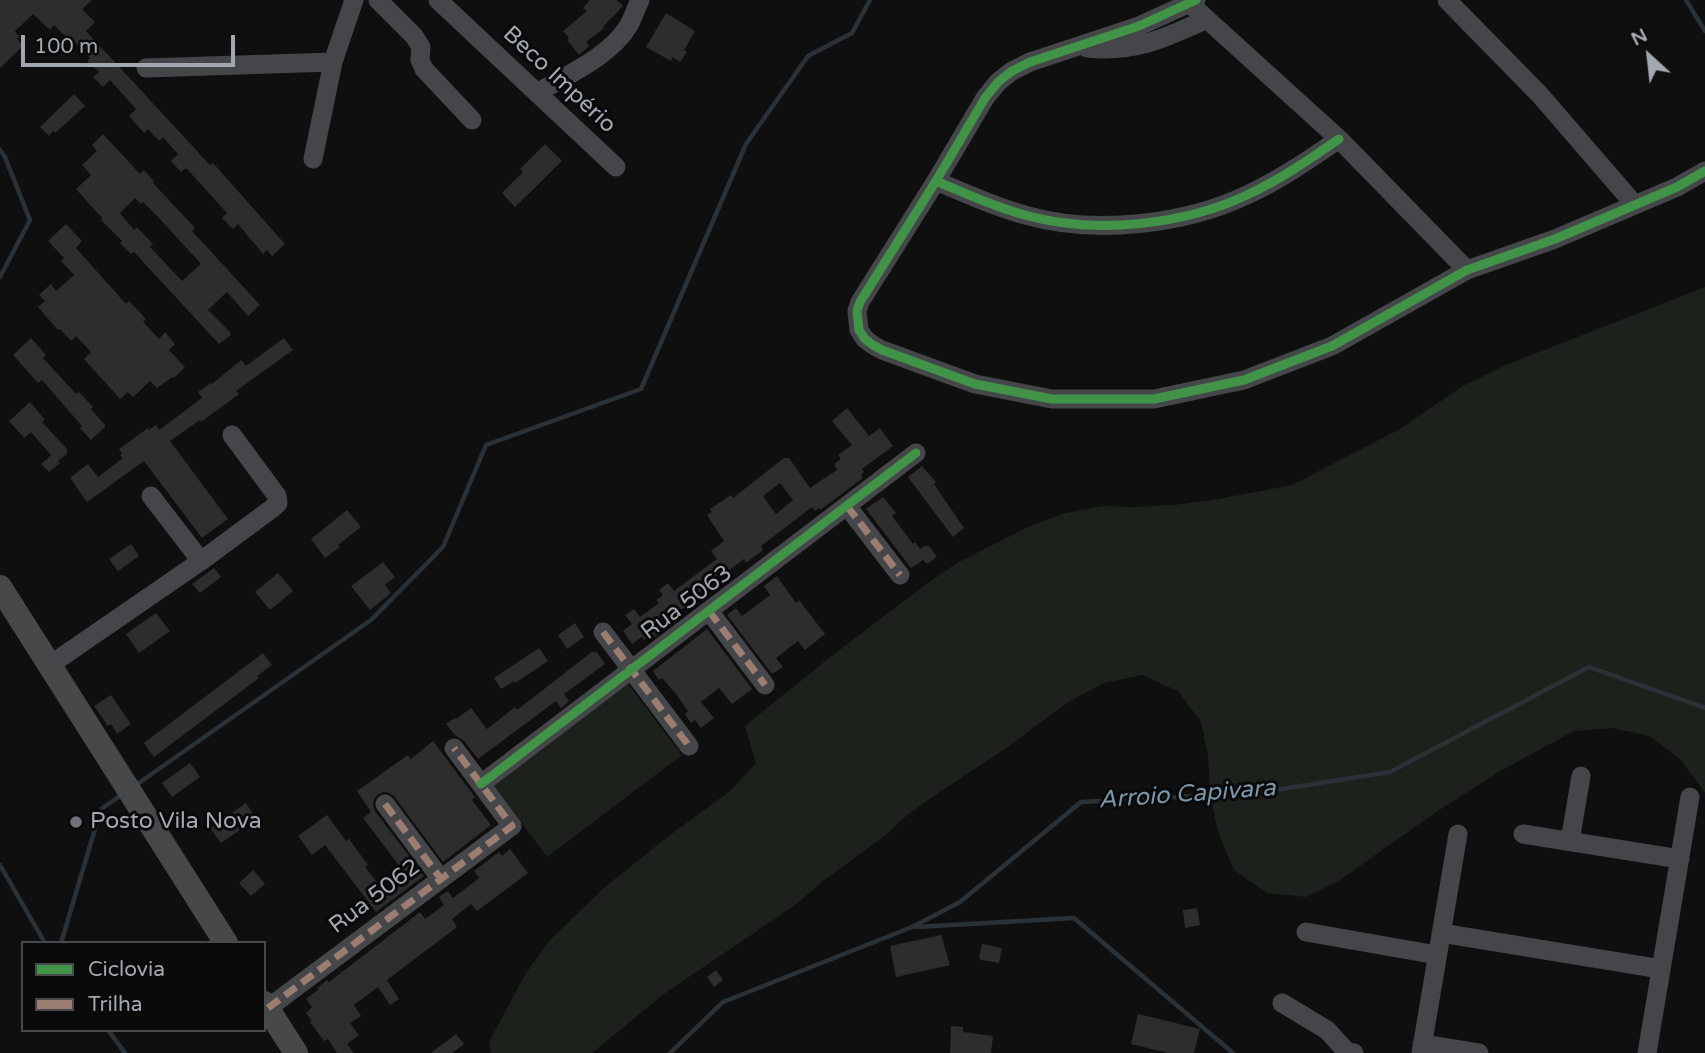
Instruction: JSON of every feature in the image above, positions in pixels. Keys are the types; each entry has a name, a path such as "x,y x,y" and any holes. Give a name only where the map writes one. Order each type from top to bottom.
{"main road":[{"path":"0,587 225,941"},
{"path":"266,1006 296,1053"}],"street":[{"path":"313,159 333,62 354,0"},
{"path":"378,0 414,36 421,47 420,60 424,69 472,120"},
{"name":"Beco Império","path":"438,0 616,167"},
{"path":"537,93 609,48 628,26 640,0"},
{"path":"1447,0 1539,95 1635,205"},
{"path":"1467,270 1339,139 1207,19 1193,2 1139,26 1030,62 998,82 985,98 857,311 859,330 865,339 882,350 975,384 1052,399 1154,399 1244,380 1332,346 1467,270 1555,239 1677,187 1705,171"},
{"path":"1079,47 1115,50 1135,46 1156,41 1207,19"},
{"path":"146,68 333,62"},
{"path":"936,181 1026,216 1057,222 1123,224 1163,220 1217,207 1248,195 1277,180 1339,139"},
{"path":"50,665 201,561 278,503 277,496 232,435"},
{"name":"Rua 5063","path":"481,783 916,453"},
{"path":"151,496 201,561"},
{"path":"847,506 900,575"},
{"path":"709,611 765,685"},
{"path":"603,632 689,746"},
{"path":"454,748 481,783"},
{"path":"1570,841 1581,776"},
{"name":"Rua 5062","path":"266,1006 512,826 481,783"},
{"path":"1647,1053 1690,797"},
{"path":"384,804 441,879"},
{"path":"1458,834 1422,1049 1479,1053"},
{"path":"1523,834 1679,859"},
{"path":"1306,932 1437,955"},
{"path":"1441,933 1661,969"},
{"path":"1282,1003 1327,1030 1347,1052 1353,1053"}],"shaded area":[{"path":"1705,287 1705,793 1681,760 1650,736 1612,728 1574,731 1502,770 1436,812 1340,880 1306,897 1267,893 1234,870 1219,835 1210,796 1208,755 1201,722 1178,691 1142,675 1104,683 1068,702 1005,749 906,816 886,835 794,906 665,993 592,1053 491,1053 489,1042 526,973 549,941 605,887 730,791 756,763 745,726 829,658 957,563 1028,527 1065,513 1103,506 1173,505 1292,485 1398,430 1463,386 1506,365"},
{"path":"628,684 682,755 547,857 494,786"}],"building":[{"path":"0,0 92,0 82,9 95,22 86,31 210,165 213,163 285,244 272,256 267,250 263,254 238,224 233,229 222,218 227,213 186,168 181,172 171,161 178,154 163,137 159,141 148,129 144,133 129,116 136,109 110,80 103,87 93,77 99,72 87,61 90,58 54,25 50,30 33,14 15,31 23,46 0,68"},
{"path":"590,0 617,0 623,6 604,28 586,42 589,46 579,55 563,31 587,11 583,8"},
{"path":"666,13 695,31 680,62 673,57 671,61 646,47"},
{"path":"74,94 85,106 49,136 40,127"},
{"path":"103,134 140,174 144,170 195,228 192,231 260,305 248,316 227,292 208,310 231,335 219,344 134,252 131,254 120,243 122,241 76,189 91,175 82,165 97,151 92,145","holes":["135,198 141,204 143,202 201,264 182,281 150,247 153,244 137,227 134,230 120,213"]},
{"path":"545,144 562,161 515,207 502,193 523,172 520,169"},
{"path":"66,224 82,241 76,248 126,304 129,301 146,319 143,322 159,339 165,332 175,344 169,350 185,367 174,378 157,388 150,381 133,397 128,392 120,399 84,359 91,352 76,336 71,341 58,330 38,307 45,301 39,295 51,284 56,291 74,275 61,261 64,258 48,241"},
{"path":"31,338 46,355 43,358 76,394 79,392 93,407 91,409 105,425 91,440 42,380 38,383 13,355"},
{"path":"284,338 293,350 236,391 239,394 212,414 170,441 228,519 202,538 144,461 87,502 70,478 88,464 98,477 123,458 119,449 148,428 149,430 156,425 159,430 202,398 198,392 241,360 246,366"},
{"path":"30,402 45,420 42,422 67,449 67,454 58,461 60,463 49,472 41,464 51,455 31,432 24,438 9,421"},
{"path":"847,408 869,436 880,428 893,446 862,469 863,478 820,510 819,508 815,511 812,507 761,546 763,550 746,563 744,559 684,604 686,606 677,613 680,617 655,637 653,634 644,640 642,637 632,644 623,631 632,624 625,615 634,609 640,617 659,603 656,600 663,595 659,590 668,583 674,591 717,559 711,551 724,541 707,515 712,512 710,509 731,495 733,498 784,458 789,458 810,488 837,470 834,464 841,459 838,455 852,445 832,421","holes":["780,483 793,500 776,514 763,496"]},
{"path":"922,466 936,482 934,484 964,528 953,537 908,477"},
{"path":"883,497 896,513 892,516 913,544 915,542 920,549 929,546 937,557 927,564 923,560 911,568 866,509"},
{"path":"347,510 361,527 325,558 311,539"},
{"path":"131,544 139,556 118,571 109,559"},
{"path":"383,562 395,577 385,585 391,593 370,610 351,586"},
{"path":"214,568 221,577 200,593 192,584"},
{"path":"278,573 293,591 270,610 255,592"},
{"path":"777,576 796,603 799,600 825,634 805,650 798,641 776,658 783,667 772,674 727,615 736,608 742,616 770,595 764,586"},
{"path":"156,613 170,631 139,653 126,634"},
{"path":"575,623 584,637 567,649 558,635"},
{"path":"707,629 752,689 732,704 719,688 701,702 714,718 701,728 695,720 691,723 685,714 688,711 676,694 662,678 659,680 653,671"},
{"path":"539,648 548,661 501,689 494,678"},
{"path":"596,651 605,664 564,694 569,701 561,708 556,701 478,759 446,724 471,708 487,729 515,707 517,710"},
{"path":"263,653 272,665 257,676 259,678 154,757 144,743"},
{"path":"111,695 131,724 117,734 94,706"},
{"path":"433,741 475,797 472,800 491,825 443,862 394,796 384,792 377,795 373,805 375,811 424,876 376,912 325,845 312,855 298,836 327,815 346,841 349,839 368,865 365,867 385,892 407,876 363,818 371,812 357,791 408,755 411,759"},
{"path":"190,763 200,777 172,797 162,783"},
{"path":"246,803 256,819 221,843 210,828"},
{"path":"510,849 528,873 477,911 471,904 452,919 457,927 387,980 399,999 390,1005 378,987 354,1005 361,1016 350,1023 359,1035 347,1044 354,1053 337,1053 328,1039 324,1041 310,1022 312,1021 306,1013 312,1007 306,999 327,980 329,982 420,912 425,919 444,905 439,897 448,891 453,898 479,878 474,871 499,852 502,856"},
{"path":"253,870 265,884 251,896 239,883"},
{"path":"1197,908 1200,925 1185,928 1183,910"},
{"path":"941,935 950,965 896,977 890,946"},
{"path":"982,944 1002,948 999,963 979,958"},
{"path":"716,970 723,980 714,987 707,977"},
{"path":"1138,1014 1200,1029 1194,1053 1168,1053 1131,1044"},
{"path":"951,1026 963,1027 963,1032 993,1036 991,1053 950,1053"},
{"path":"456,1034 464,1044 452,1053 431,1053"}],"waterway":[{"path":"136,785 371,620 443,547 486,445 641,389 746,144 808,56 852,33 870,0"},
{"path":"1686,0 1705,31"},
{"path":"0,150 30,220 0,277"},
{"name":"Arroio Capivara","path":"670,1053 723,1002 912,927 960,902 1081,802 1256,793 1390,772 1589,667 1705,708"},
{"path":"62,941 101,809 123,794"},
{"path":"0,865 44,941"},
{"path":"916,927 1074,918 1233,1053"},
{"path":"109,1032 125,1053"}],"marked path":[{"path":"847,506 900,575"},
{"path":"709,611 765,685"},
{"path":"603,632 689,746"},
{"path":"268,1008 512,826 454,748"},
{"path":"385,804 441,879"}],"cycle path":[{"path":"1196,0 1139,26 1030,62 998,82 985,98 860,302 857,311 859,330 865,339 882,350 975,384 1052,399 1154,399 1244,380 1332,346 1467,270 1555,239 1677,187 1705,171"},
{"path":"936,181 1002,208 1052,221 1080,225 1139,224 1168,220 1224,205 1284,175 1339,139"},
{"path":"481,784 916,453"}],"place":[{"name":"Posto Vila Nova","path":"76,822"}]}
